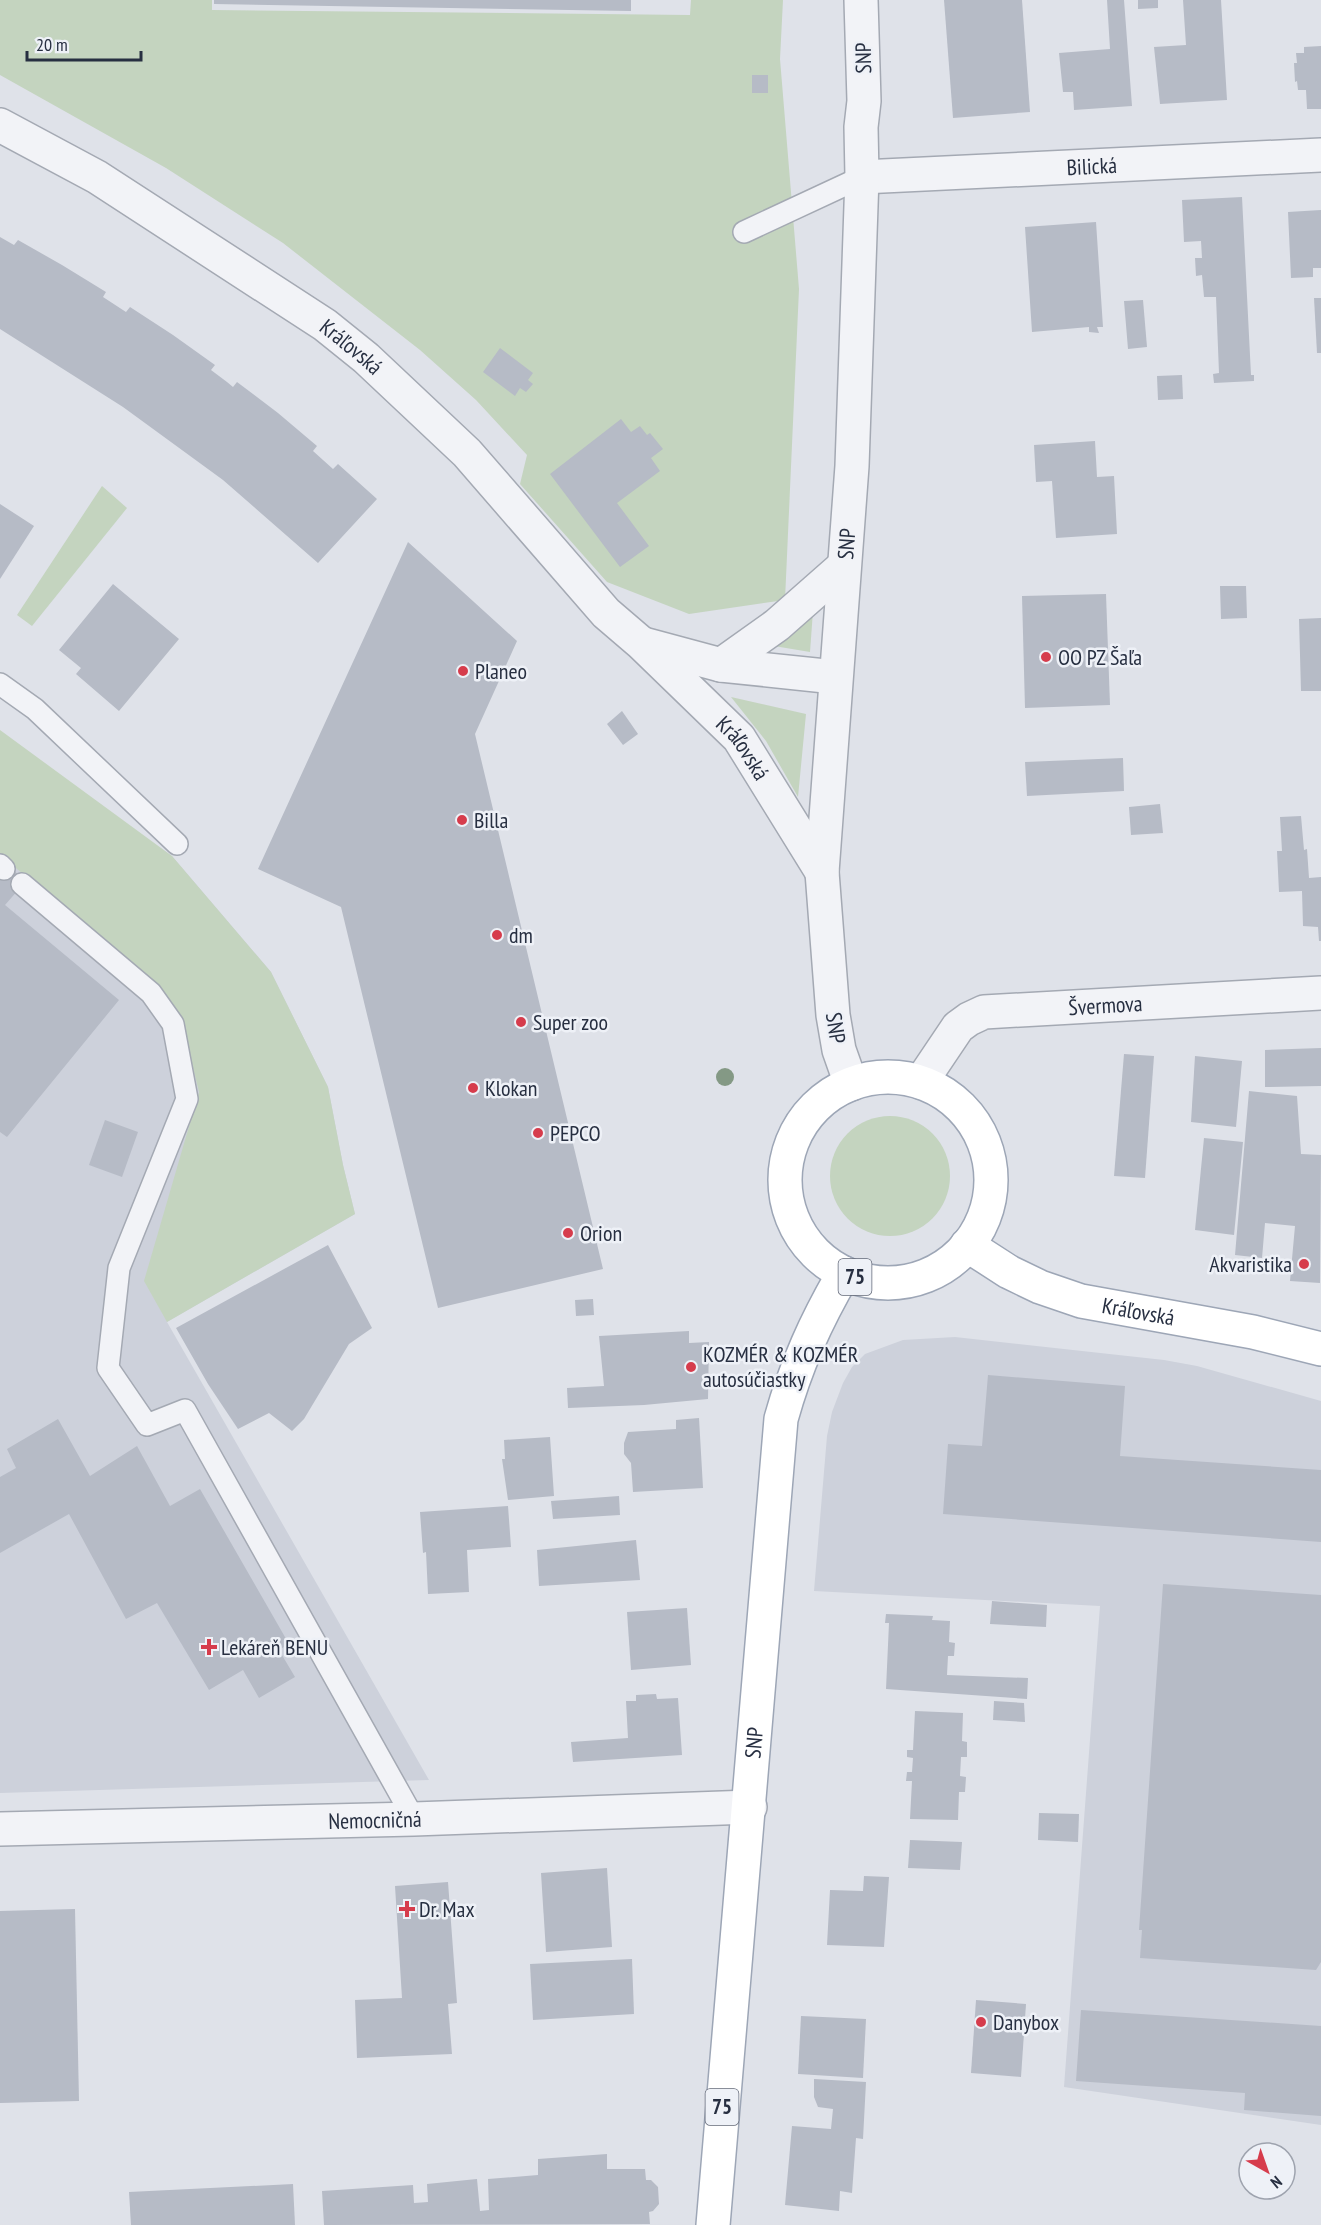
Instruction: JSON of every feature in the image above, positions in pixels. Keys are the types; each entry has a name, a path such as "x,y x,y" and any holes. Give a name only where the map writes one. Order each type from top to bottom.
{"main road":[{"name":"75","path":"874,1077 898,1077 921,1082 944,1093 963,1108 978,1128 988,1151 991,1176 989,1201 981,1224 967,1245 951,1261 932,1273 911,1280 888,1282 866,1280 844,1273 824,1260 807,1243 795,1223 787,1200 785,1176 789,1152 798,1131 812,1111 830,1095 851,1084 874,1077"},
{"name":"Kráľovská","path":"967,1245 1009,1272 1040,1287 1081,1301 1253,1332 1321,1349"},
{"name":"SNP","path":"713,2225 781,1419 791,1382 805,1346 844,1273"}],"street":[{"name":"SNP","path":"851,1084 839,1050 833,1015 822,872 852,466 862,177 861,127 864,101 861,0"},
{"name":"Kráľovská","path":"0,125 98,177 271,288 325,325 366,358 467,453 606,613 641,643 739,738 822,872"},
{"name":"Bilická","path":"862,177 1321,155"},
{"path":"721,664 777,625 844,566"},
{"name":"Kráľovská","path":"641,643 721,664 835,677"},
{"name":"Švermova","path":"921,1082 958,1027 984,1011 1321,993"},
{"name":"Nemocničná","path":"0,1829 414,1819 750,1807"}],"lane":[{"path":"744,232 862,177"},
{"path":"0,684 35,709 177,843"},
{"path":"22,884 151,993 173,1024 187,1099 119,1268 108,1368 147,1425 185,1410 414,1819"}],"shaded area":[{"path":"0,741 172,856 271,972 328,1087 355,1214 167,1322 429,1780 0,1793"},
{"path":"955,1337 1164,1360 1197,1366 1321,1401 1321,2125 1064,2087 1100,1606 814,1591 827,1436 832,1412 843,1383 852,1367 865,1354 903,1340"}],"green space":[{"path":"0,0 212,0 212,10 690,15 691,0 783,0 780,59 799,289 785,600 689,614 607,582 520,484 527,455 476,400 420,350 283,243 166,168 0,75"},
{"path":"102,486 127,508 32,626 17,615"},
{"path":"813,611 810,652 768,645"},
{"path":"731,697 806,714 798,797 766,741"},
{"path":"0,730 172,856 271,972 328,1087 355,1214 167,1322 144,1281 199,1092 180,1015 150,978 0,855"},
{"path":"890,1116 913,1120 933,1133 946,1153 950,1176 946,1199 933,1219 913,1232 890,1236 867,1232 847,1219 834,1199 830,1176 834,1153 847,1133 867,1120"}],"building":[{"path":"214,0 631,0 631,11 214,4"},
{"path":"944,0 1022,0 1030,112 953,118"},
{"path":"1107,0 1124,0 1132,106 1074,110 1073,92 1063,92 1059,53 1110,49"},
{"path":"1138,0 1158,0 1158,8 1138,9"},
{"path":"1183,0 1221,0 1227,100 1160,104 1154,47 1186,45"},
{"path":"1321,46 1321,109 1307,109 1306,90 1298,90 1297,81 1295,82 1296,53 1304,53 1304,47"},
{"path":"752,75 768,75 768,93 752,93"},
{"path":"1242,197 1251,375 1254,375 1254,381 1214,383 1213,374 1219,373 1216,297 1204,297 1202,275 1196,276 1195,258 1202,258 1201,241 1184,242 1182,200"},
{"path":"1321,210 1321,268 1313,268 1313,277 1291,278 1288,212"},
{"path":"1096,222 1103,327 1097,327 1099,333 1089,332 1089,327 1032,332 1025,227"},
{"path":"0,237 14,245 18,240 106,292 103,297 126,312 130,307 173,335 215,365 211,370 233,387 237,382 278,413 317,446 313,451 333,469 338,464 377,499 318,563 223,480 123,407 0,329"},
{"path":"1314,298 1321,298 1321,353 1317,353"},
{"path":"1143,300 1147,347 1128,349 1124,301"},
{"path":"500,348 533,373 528,380 533,384 526,392 520,388 515,396 483,372"},
{"path":"1182,375 1183,399 1158,400 1157,376"},
{"path":"621,419 631,432 640,426 647,435 650,433 663,449 651,458 660,471 617,503 649,546 620,567 550,474"},
{"path":"1095,441 1097,477 1114,476 1117,534 1056,538 1052,481 1036,482 1034,445"},
{"path":"0,504 34,526 0,579"},
{"name":"Klokan","path":"408,542 517,641 475,734 603,1269 438,1308 341,907 258,869"},
{"path":"113,584 179,639 119,711 76,674 81,668 59,650"},
{"path":"1220,586 1246,586 1247,618 1221,619"},
{"path":"1106,594 1110,705 1025,708 1022,596"},
{"path":"1321,618 1321,691 1301,691 1299,619"},
{"path":"622,711 638,734 623,745 607,724"},
{"path":"1123,758 1124,791 1027,796 1025,762"},
{"path":"1160,804 1163,833 1131,835 1129,807"},
{"path":"1301,816 1309,878 1321,877 1321,941 1319,941 1318,927 1303,926 1302,891 1279,892 1277,851 1282,851 1280,817"},
{"path":"7,865 26,881 5,905 119,1000 7,1137 0,1132 0,874"},
{"path":"1321,1048 1321,1086 1265,1087 1265,1050"},
{"path":"1124,1054 1154,1056 1145,1178 1114,1176"},
{"path":"1195,1056 1242,1061 1236,1127 1191,1122"},
{"path":"1249,1091 1297,1096 1301,1154 1321,1155 1320,1283 1290,1281 1295,1226 1265,1223 1262,1258 1235,1255"},
{"path":"105,1120 138,1132 122,1177 89,1165"},
{"path":"1204,1138 1243,1142 1234,1235 1195,1230"},
{"path":"328,1245 372,1328 349,1344 304,1419 292,1431 269,1413 238,1429 208,1384 176,1328"},
{"path":"593,1299 594,1315 576,1316 575,1300"},
{"path":"689,1331 689,1343 709,1342 708,1399 644,1405 568,1408 567,1388 604,1386 599,1336"},
{"path":"988,1375 1125,1386 1120,1456 1321,1470 1321,1542 943,1514 948,1444 982,1446"},
{"path":"699,1418 703,1488 633,1492 631,1463 624,1454 624,1443 628,1432 676,1429 676,1420"},
{"path":"58,1419 90,1476 137,1446 170,1506 200,1489 289,1644 279,1650 295,1677 259,1698 243,1670 209,1690 157,1603 126,1619 69,1514 0,1553 0,1477 16,1468 7,1449"},
{"path":"550,1437 554,1496 508,1500 502,1459 505,1459 504,1440"},
{"path":"619,1496 620,1515 553,1519 551,1501"},
{"path":"508,1506 511,1547 467,1550 469,1592 428,1594 426,1552 423,1553 420,1512"},
{"path":"636,1540 640,1580 539,1586 537,1550"},
{"path":"1163,1584 1321,1595 1321,1962 1316,1970 1140,1958 1142,1930 1139,1930"},
{"path":"992,1601 1047,1605 1046,1627 990,1624"},
{"path":"687,1608 691,1665 631,1670 627,1612"},
{"path":"886,1614 933,1616 932,1620 950,1621 949,1642 955,1643 954,1656 948,1656 947,1675 1028,1678 1027,1699 886,1689 889,1623 885,1623"},
{"path":"656,1694 657,1699 678,1698 682,1755 573,1762 571,1742 628,1738 626,1701 636,1701 636,1695"},
{"path":"994,1701 1024,1703 1025,1722 993,1720"},
{"path":"915,1711 963,1713 962,1741 967,1742 967,1757 961,1757 960,1776 966,1777 965,1792 959,1792 958,1820 910,1819 912,1781 906,1781 907,1772 912,1772 913,1758 907,1757 907,1750 913,1750"},
{"path":"1039,1813 1079,1814 1078,1842 1038,1840"},
{"path":"910,1840 962,1842 960,1870 908,1868"},
{"path":"607,1868 612,1947 546,1952 541,1873"},
{"path":"864,1876 889,1877 884,1947 827,1945 830,1890 863,1891"},
{"path":"448,1882 457,2003 448,2004 452,2054 357,2058 355,2000 402,1998 395,1886"},
{"path":"75,1909 79,2101 0,2103 0,1911"},
{"path":"632,1959 634,2014 533,2020 530,1964"},
{"path":"976,2000 1026,2004 1021,2077 971,2073"},
{"path":"1081,2010 1321,2026 1321,2116 1244,2110 1245,2093 1076,2081"},
{"path":"801,2016 866,2019 863,2078 798,2074"},
{"path":"814,2079 866,2082 863,2139 856,2138 852,2193 840,2191 839,2211 785,2205 792,2126 831,2129 833,2109 818,2107 814,2097"},
{"path":"607,2154 607,2169 645,2169 646,2180 651,2180 658,2187 659,2204 649,2212 650,2224 324,2225 322,2191 413,2185 414,2203 428,2202 427,2184 477,2179 480,2211 489,2210 488,2179 538,2175 538,2159"},
{"path":"293,2184 295,2225 131,2225 129,2192"}],"place":[{"name":"OO PZ Šaľa","path":"1046,657"},
{"name":"Planeo","path":"463,671"},
{"name":"Billa","path":"462,820"},
{"name":"dm","path":"497,935"},
{"name":"Super zoo","path":"521,1022"},
{"name":"Klokan","path":"473,1088"},
{"name":"PEPCO","path":"538,1133"},
{"name":"Orion","path":"568,1233"},
{"name":"Akvaristika","path":"1304,1264"},
{"name":"KOZMÉR & KOZMÉR autosúčiastky","path":"691,1367"},
{"name":"Lekáreň BENU","path":"209,1647"},
{"name":"Dr. Max","path":"407,1909"},
{"name":"Danybox","path":"981,2022"}]}
